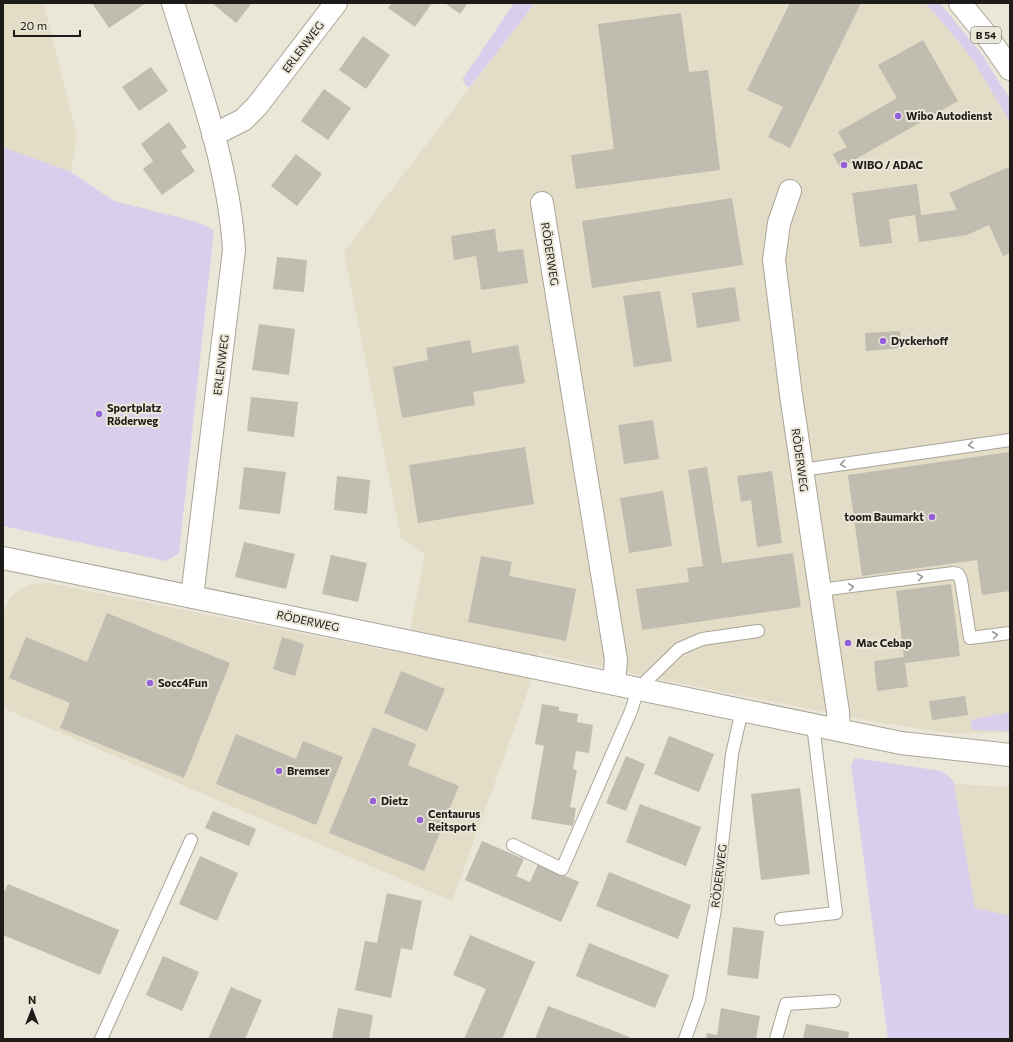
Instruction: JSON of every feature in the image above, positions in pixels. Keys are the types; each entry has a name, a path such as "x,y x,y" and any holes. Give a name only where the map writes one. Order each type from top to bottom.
{"street":[{"name":"ERLENWEG","path":"173,3 213,135 232,216 234,250 192,597"},
{"name":"ERLENWEG","path":"213,135 242,120 257,106 336,3"},
{"name":"B 54","path":"960,3 987,36 1010,69"},
{"name":"RÖDERWEG","path":"790,192 779,223 774,260 839,730"},
{"name":"RÖDERWEG","path":"542,203 616,660 614,684"},
{"name":"RÖDERWEG","path":"3,558 813,725 937,748 1009,755"}],"lane":[{"path":"802,470 1010,440"},
{"path":"820,590 953,573 958,574 961,580 970,638 1010,633"},
{"path":"513,845 562,868 631,712 638,689 679,649 702,639 758,631"},
{"name":"RÖDERWEG","path":"685,1039 699,1000 715,909 732,754 742,710"},
{"path":"781,919 836,913 813,725"},
{"path":"101,1039 191,840"},
{"path":"776,1039 786,1004 834,1001"}],"shaded area":[{"path":"3,3 44,3 77,137 71,172 3,210"},
{"path":"514,3 535,3 469,88 462,80"},
{"path":"535,3 925,3 974,61 1010,123 1010,732 955,734 870,721 663,680 538,653 530,685 452,901 3,708 3,614 10,598 20,589 29,585 48,583 405,654 425,555 401,537 344,252"},
{"path":"925,3 940,3 980,52 1010,99 1010,123 974,61"},
{"name":"Sportplatz Röderweg","path":"3,147 71,172 114,201 197,222 214,230 179,553 166,561 3,526"},
{"path":"1010,712 1010,731 972,730 971,720"},
{"path":"855,758 941,771 951,778 954,784 975,908 1010,916 1010,1039 888,1039 851,765"},
{"path":"954,784 1010,787 1010,916 975,909"}],"building":[{"path":"92,3 146,3 109,28"},
{"path":"212,3 252,3 236,23"},
{"path":"392,3 432,3 415,27 388,8"},
{"path":"445,3 468,3 460,14"},
{"path":"790,3 861,3 790,148 768,137 783,107 747,90"},
{"path":"681,13 689,72 708,70 720,170 576,189 571,155 614,149 598,24"},
{"path":"363,36 390,55 366,89 339,70"},
{"name":"Wibo Autodienst","path":"923,40 958,101 840,168 833,154 847,147 838,132 897,98 878,65"},
{"path":"151,67 168,91 139,111 122,87"},
{"path":"324,89 351,108 328,140 301,121"},
{"path":"169,122 187,147 181,151 195,171 162,195 143,169 153,161 141,144"},
{"path":"296,154 322,174 297,206 271,186"},
{"path":"1009,167 1010,253 1003,256 989,225 967,235 919,242 915,215 889,219 892,243 860,247 852,193 917,184 921,215 957,210 949,193"},
{"path":"732,198 743,265 592,288 582,221"},
{"path":"495,229 498,252 523,249 528,283 481,290 476,256 454,260 451,236"},
{"path":"277,257 307,260 304,292 273,289"},
{"path":"735,287 740,321 697,328 692,293"},
{"path":"660,291 672,361 634,367 623,296"},
{"path":"259,324 295,329 289,375 252,370"},
{"name":"Dyckerhoff","path":"900,331 901,348 866,351 865,333"},
{"path":"470,340 472,353 518,345 525,383 473,392 475,405 402,418 393,367 428,360 426,348"},
{"path":"251,397 298,402 294,437 247,431"},
{"path":"653,420 659,459 624,464 618,425"},
{"path":"525,447 534,504 418,523 409,465"},
{"name":"toom Baumarkt","path":"1010,452 1010,591 982,595 977,560 862,576 848,475"},
{"path":"244,467 286,472 280,514 239,509"},
{"path":"707,467 722,563 793,553 801,607 642,630 636,589 689,582 687,568 703,566 688,470"},
{"path":"772,471 782,543 757,547 751,500 741,502 737,476"},
{"path":"337,476 370,480 367,514 334,510"},
{"path":"663,491 672,546 629,553 620,498"},
{"path":"244,542 295,554 286,589 235,577"},
{"path":"331,555 367,563 358,602 322,594"},
{"path":"481,556 512,562 509,576 576,589 566,641 468,622"},
{"path":"951,584 960,656 905,663 908,687 877,691 874,661 904,657 896,591"},
{"name":"Socc4Fun","path":"107,613 230,663 184,778 60,728 70,703 9,678 26,637 87,662"},
{"path":"282,637 304,644 295,676 273,669"},
{"path":"401,671 445,689 427,731 384,713"},
{"path":"965,696 968,715 932,720 929,701"},
{"path":"542,704 559,707 559,711 578,714 577,722 593,725 589,753 576,751 573,769 577,770 570,807 576,808 573,826 531,819 544,746 535,744"},
{"path":"373,727 416,744 408,765 459,786 424,871 329,833"},
{"name":"Bremser","path":"236,734 296,759 303,741 343,757 316,825 216,784"},
{"path":"669,736 714,754 699,792 654,774"},
{"path":"626,756 645,764 626,811 606,803"},
{"path":"800,788 810,874 761,880 751,794"},
{"path":"640,804 701,827 686,866 626,842"},
{"path":"213,811 256,829 249,846 205,828"},
{"path":"482,841 524,859 516,876 530,882 538,864 579,882 561,922 465,880"},
{"path":"200,856 238,873 217,921 179,904"},
{"path":"609,872 691,905 678,939 596,906"},
{"path":"8,884 119,930 100,975 3,935 3,894"},
{"path":"387,893 422,901 412,950 401,948 391,998 355,990 365,941 377,943"},
{"path":"733,927 764,931 758,979 727,975"},
{"path":"470,935 535,962 502,1039 464,1039 486,989 453,975"},
{"path":"589,943 669,975 655,1008 576,976"},
{"path":"163,956 199,972 182,1011 146,995"},
{"path":"231,987 262,1000 245,1039 208,1039"},
{"path":"548,1006 622,1034 633,1039 535,1039"},
{"path":"338,1008 373,1015 369,1039 332,1039"},
{"path":"721,1008 760,1016 756,1039 706,1039 707,1033 717,1035"},
{"path":"806,1024 849,1032 848,1039 803,1039"}],"place":[{"name":"Wibo Autodienst","path":"898,116"},
{"name":"WIBO / ADAC","path":"844,165"},
{"name":"Dyckerhoff","path":"883,341"},
{"name":"Sportplatz Röderweg","path":"99,414"},
{"name":"toom Baumarkt","path":"932,517"},
{"name":"Mac Cebap","path":"848,643"},
{"name":"Socc4Fun","path":"150,683"},
{"name":"Bremser","path":"279,771"},
{"name":"Dietz","path":"373,801"},
{"name":"Centaurus Reitsport","path":"420,820"}]}
